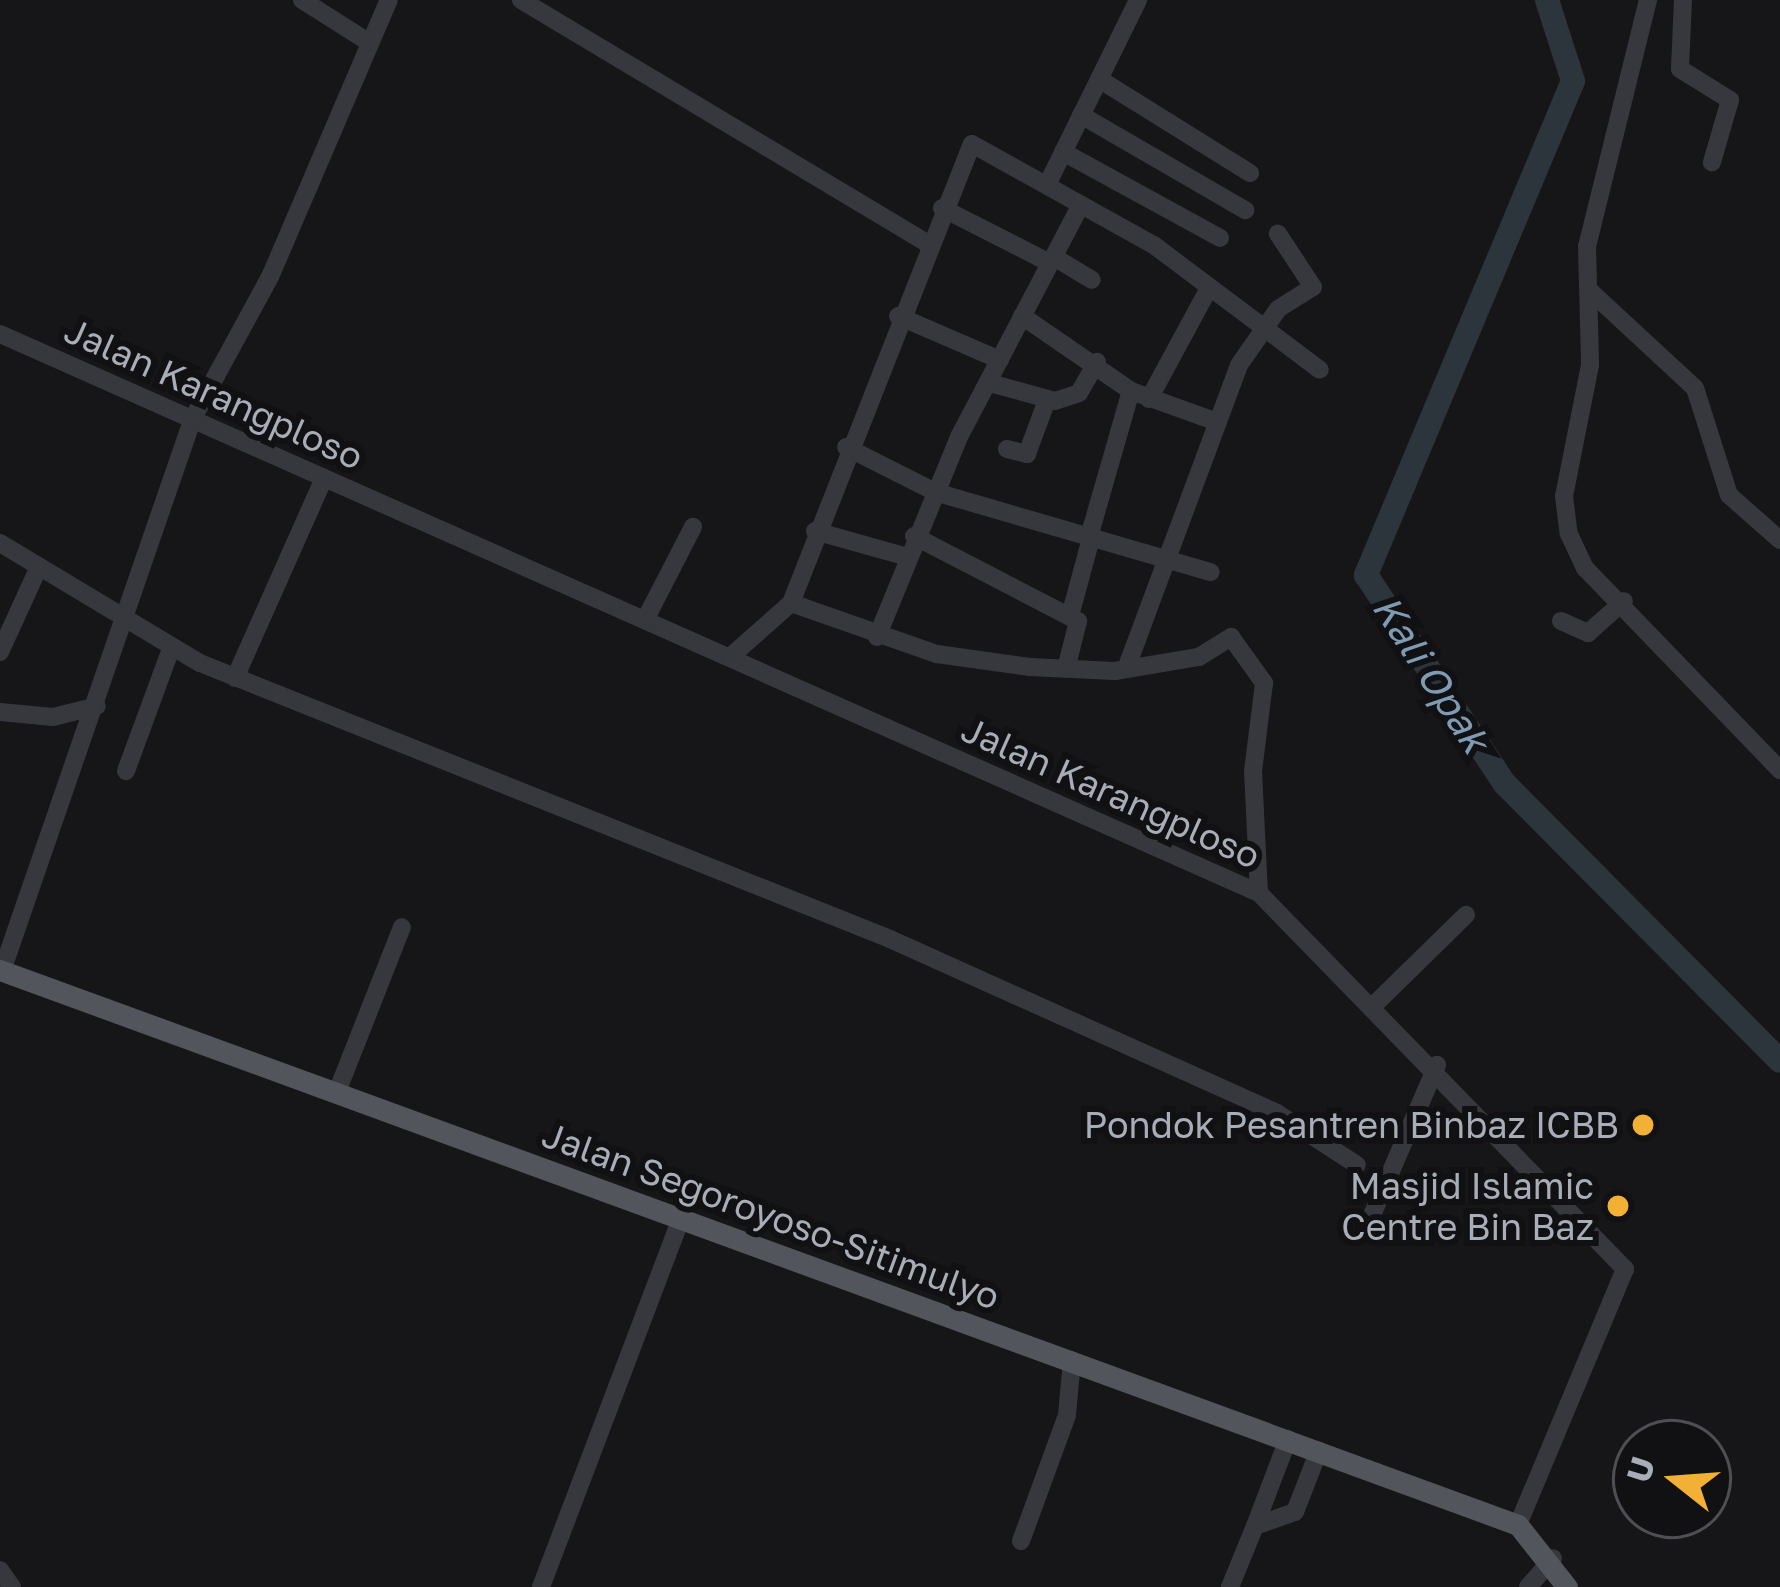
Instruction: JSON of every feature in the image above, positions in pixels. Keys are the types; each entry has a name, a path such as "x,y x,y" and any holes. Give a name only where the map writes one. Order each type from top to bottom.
{"main road":[{"name":"Jalan Segoroyoso-Sitimulyo","path":"1,970 1518,1525"},
{"path":"1518,1525 1553,1558 1567,1587"}],"street":[{"path":"302,0 370,43"},
{"path":"1,970 127,621 193,418 270,278 389,0"},
{"path":"521,0 927,243"},
{"path":"1048,183 1138,0"},
{"path":"1648,0 1587,247 1590,365 1566,515 1585,568 1624,601 1780,770"},
{"path":"1683,0 1680,69 1730,100 1712,163"},
{"path":"1099,79 1250,173"},
{"path":"1082,115 1245,210"},
{"path":"730,657 791,603 846,447 972,144 1048,183 1162,253 1320,370"},
{"path":"1064,152 1220,238"},
{"path":"877,637 904,556 1081,205"},
{"path":"942,208 1092,280"},
{"path":"1162,253 1181,216"},
{"path":"1126,669 1162,555 1262,329 1313,287 1278,235"},
{"path":"1070,616 1090,537 1140,395 1208,290"},
{"path":"1589,290 1696,388 1729,495 1780,540"},
{"path":"898,316 1000,360"},
{"path":"1022,316 1140,395 1217,422"},
{"name":"Jalan Karangploso","path":"0,334 1259,893 1437,1065 1625,1269 1518,1525"},
{"path":"990,383 1047,400 1079,393 1096,362"},
{"path":"1006,449 1028,454 1047,400"},
{"path":"846,447 934,493 1211,572"},
{"path":"235,678 324,478"},
{"path":"645,620 693,527"},
{"path":"815,531 904,556"},
{"path":"914,536 1078,620 1066,669"},
{"path":"0,543 171,650 890,939 1277,1113 1357,1165"},
{"path":"2,642 39,567"},
{"path":"1561,621 1588,633 1624,601"},
{"path":"791,603 877,637 1066,669 1126,669 1198,656 1231,637 1253,664 1266,717 1253,771 1259,893"},
{"path":"126,771 171,650"},
{"path":"0,712 53,717 97,706"},
{"path":"1376,1003 1466,915"},
{"path":"338,1092 402,927"},
{"path":"1366,1229 1437,1065"},
{"path":"541,1587 681,1218"},
{"path":"1021,1541 1067,1415 1072,1360"},
{"path":"1230,1587 1288,1438"},
{"path":"1255,1526 1295,1512 1319,1450"},
{"path":"1528,1587 1553,1558"},
{"path":"0,1570 12,1587"}],"waterway":[{"name":"Kali Opak","path":"1547,0 1573,81 1366,575 1505,784 1780,1061"}],"place":[{"name":"Pondok Pesantren Binbaz ICBB","path":"1643,1125"},
{"name":"Masjid Islamic Centre Bin Baz","path":"1618,1206"}]}
